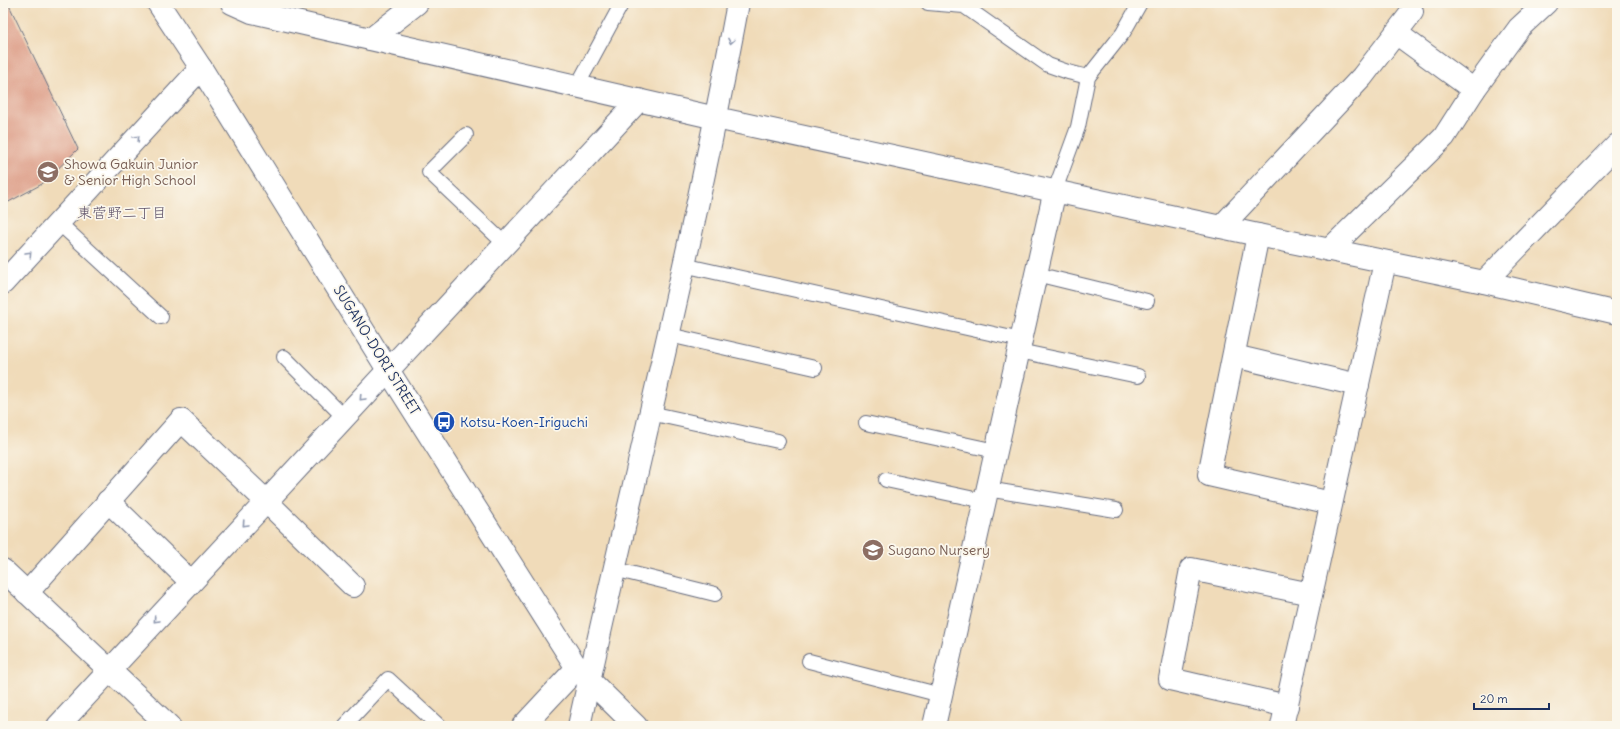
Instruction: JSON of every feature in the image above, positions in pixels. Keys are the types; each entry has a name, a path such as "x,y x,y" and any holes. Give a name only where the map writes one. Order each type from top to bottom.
{"street":[{"name":"SUGANO-DORI STREET","path":"158,3 201,68 388,370 583,674 636,726"},
{"path":"232,3 252,12 716,118 1384,262 1484,282 1617,313"},
{"path":"371,39 417,3"},
{"path":"579,726 583,674 614,570 669,335 716,118 738,3"},
{"path":"1329,250 1444,137 1474,90 1519,28 1546,3"},
{"path":"1221,227 1362,77 1416,8"},
{"path":"1396,33 1474,90"},
{"path":"3,283 201,68"},
{"path":"58,726 639,100"},
{"path":"1484,282 1617,145"},
{"path":"934,726 1055,190"},
{"path":"1258,235 1209,475 1331,503"},
{"path":"1311,594 1191,569 1170,679 1284,716 1358,385 1384,262"},
{"path":"1234,356 1358,385"},
{"path":"27,593 181,420 353,586"},
{"path":"108,501 191,582"},
{"path":"3,570 169,726"},
{"path":"523,726 583,674"}],"lane":[{"path":"577,86 622,3"},
{"path":"928,3 964,6 1048,65 1088,77"},
{"path":"1055,190 1078,127 1088,77 1122,33 1140,3"},
{"path":"466,135 429,172 505,244"},
{"path":"59,223 161,317"},
{"path":"683,265 1138,376"},
{"path":"1036,274 1147,301"},
{"path":"669,335 815,368"},
{"path":"284,357 344,417"},
{"path":"650,413 778,441"},
{"path":"866,424 996,451"},
{"path":"886,480 986,495 1116,510"},
{"path":"614,570 715,594"},
{"path":"809,661 941,695"},
{"path":"344,726 388,679 439,726"}],"building":[{"path":"3,3 8,3 78,149 42,184 3,205"}],"place":[{"name":"Showa Gakuin Junior & Senior High School","path":"48,172"},
{"name":"Kotsu-Koen-Iriguchi","path":"444,422"},
{"name":"Sugano Nursery","path":"873,550"}],"district":[{"name":"東菅野二丁目","path":"122,213"}]}
